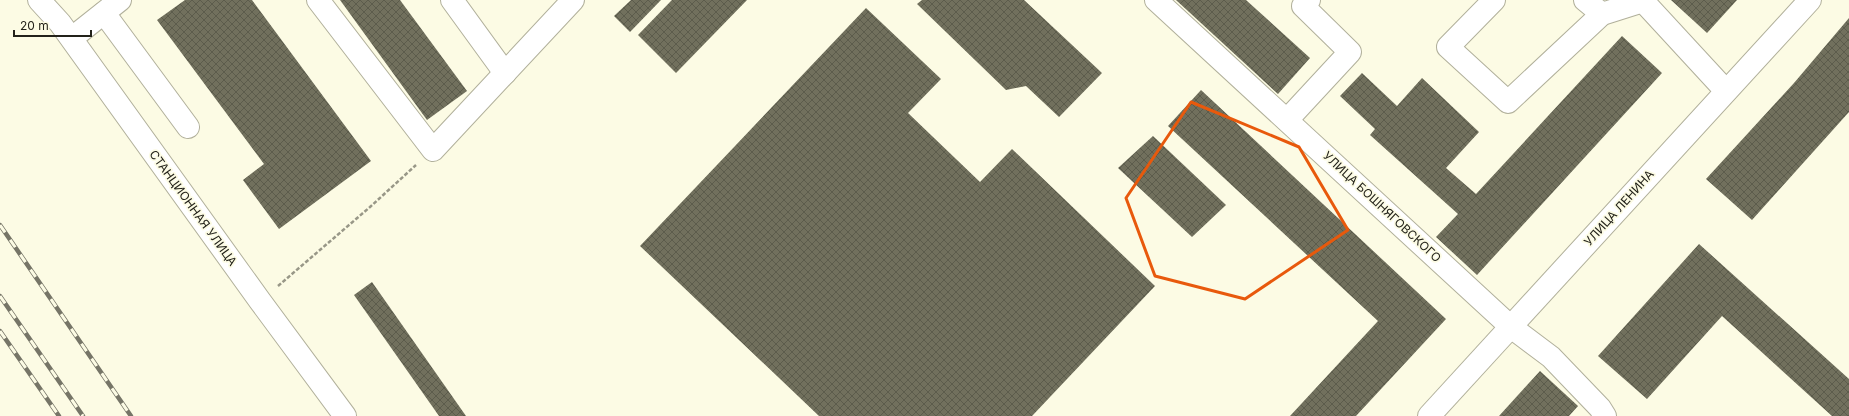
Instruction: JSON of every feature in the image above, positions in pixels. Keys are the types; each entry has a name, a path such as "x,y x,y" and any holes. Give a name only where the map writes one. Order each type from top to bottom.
{"main road":[{"name":"СТАНЦИОННАЯ УЛИЦА","path":"39,0 72,38 260,301 346,416"},
{"path":"318,0 433,150 573,0"},
{"path":"452,0 505,73"},
{"name":"УЛИЦА БОШНЯГОВСКОГО","path":"1156,0 1511,327 1551,357 1600,413"},
{"path":"1287,120 1350,52 1303,6 1309,0"},
{"path":"1494,0 1448,47 1508,102 1602,14 1644,1 1726,91"},
{"path":"1585,0 1602,14"},
{"name":"УЛИЦА ЛЕНИНА","path":"1429,416 1810,0"},
{"path":"72,38 112,6 188,127"}],"path":[{"path":"260,301 370,208 433,150"}],"highlighted area":[{"path":"1191,102 1299,147 1348,230 1245,299 1155,276 1126,198"}],"building":[{"path":"185,0 252,0 371,161 279,229 243,180 264,164 157,20"},
{"path":"340,0 400,0 467,91 427,120"},
{"path":"631,0 661,0 630,32 614,16"},
{"path":"672,0 747,0 676,73 638,35"},
{"path":"922,0 1024,0 1102,73 1059,117 1026,86 1006,90 917,4"},
{"path":"1176,0 1246,0 1310,58 1278,94"},
{"path":"1671,0 1737,0 1707,33"},
{"path":"866,8 941,79 908,113 980,182 1012,149 1155,286 1032,416 819,416 640,246"},
{"path":"1849,18 1849,112 1752,220 1706,179 1794,83"},
{"path":"1622,36 1662,73 1477,275 1436,237 1458,214 1370,135 1375,129 1340,96 1362,73 1397,106 1422,78 1479,132 1446,168 1476,194"},
{"path":"1201,90 1446,319 1356,416 1290,416 1378,321 1168,126"},
{"path":"1153,136 1226,205 1192,237 1118,168"},
{"path":"1699,244 1849,379 1849,416 1832,416 1722,316 1647,399 1598,356"},
{"path":"372,282 466,416 439,416 354,295"},
{"path":"1540,371 1578,406 1569,416 1499,416"}],"railway":[{"path":"0,225 131,416"},
{"path":"0,296 83,416"},
{"path":"0,331 59,416"}]}
